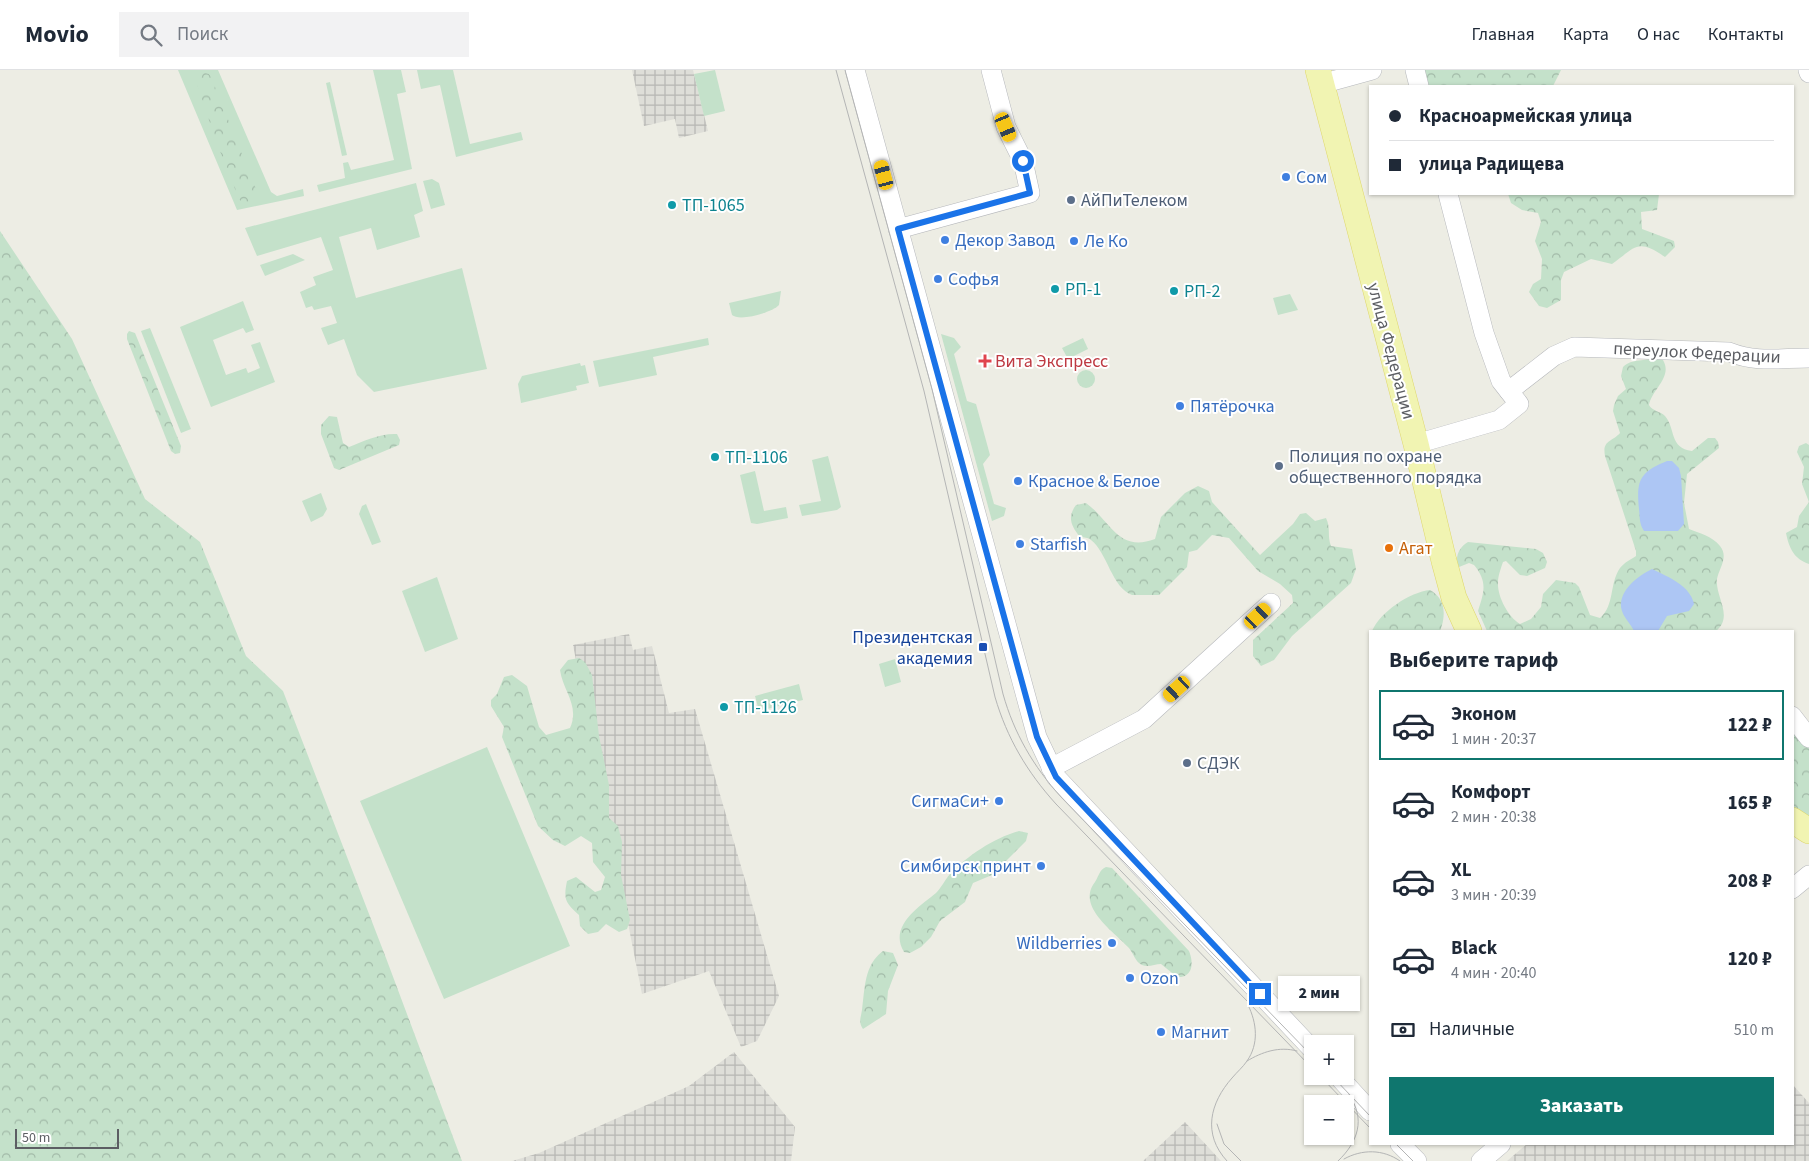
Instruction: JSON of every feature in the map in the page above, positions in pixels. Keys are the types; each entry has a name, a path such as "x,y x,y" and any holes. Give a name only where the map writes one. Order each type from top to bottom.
{"main road":[{"name":"улица Федерации","path":"1320,77 1416,444 1444,562 1454,598 1468,630"},
{"path":"1794,821 1809,831"}],"street":[{"path":"855,70 1037,737 1051,768 1056,777 1304,1040"},
{"path":"898,229 1030,193 1023,161 1006,127 991,70"},
{"path":"1320,77 1372,70"},
{"path":"1415,70 1419,85"},
{"path":"1416,444 1499,420 1519,404 1501,381 1484,333 1448,195"},
{"name":"переулок Федерации","path":"1509,391 1554,356 1574,347 1729,352 1747,359 1761,360 1809,358"},
{"path":"1051,768 1144,720 1271,603"},
{"path":"1794,719 1809,738"},
{"path":"1794,887 1809,875"},
{"path":"1346,1085 1369,1110"},
{"path":"1401,1145 1416,1161"},
{"path":"1481,1161 1500,1145"}],"shaded area":[{"path":"632,70 693,70 708,131 679,138 675,119 644,126"},
{"path":"629,634 633,650 652,646 669,713 695,709 779,996 757,1041 741,1047 709,971 642,994 573,645"},
{"path":"734,1052 795,1127 791,1161 512,1161 539,1153 689,1086"},
{"path":"1794,1086 1809,1103 1809,1161 1507,1161 1526,1145 1794,1145"},
{"path":"1185,1122 1221,1161 1143,1161"}],"green space":[{"path":"178,70 218,70 271,192 277,196 303,189 304,196 237,210"},
{"path":"373,70 401,70 406,92 397,94 412,169 319,192 317,185 345,178 343,163 348,162 351,170 394,160"},
{"path":"417,70 453,70 470,144 521,132 523,140 456,157 440,85 421,89"},
{"path":"715,70 725,111 704,116 694,74"},
{"path":"1424,70 1561,70 1554,85 1425,85"},
{"path":"202,72 209,74 211,77 256,189 258,197 251,204 244,204 239,199 216,141 196,81 197,75"},
{"path":"330,82 347,155 342,156 326,83"},
{"path":"432,179 439,183 445,205 431,209 423,181"},
{"path":"416,183 423,211 414,215 420,237 377,250 371,228 339,237 356,298 462,268 487,369 374,392 357,375 344,339 328,345 321,328 337,323 331,306 314,310 312,306 306,308 300,292 316,285 313,277 333,270 321,237 257,256 245,228"},
{"path":"1508,195 1659,195 1657,210 1641,212 1642,229 1674,241 1675,247 1665,257 1656,251 1642,246 1632,249 1612,264 1591,259 1564,272 1561,280 1561,300 1547,308 1539,306 1529,292 1533,284 1541,279 1542,259 1535,241 1541,222 1538,213 1522,210 1511,203"},
{"path":"0,231 72,339 145,499 200,542 246,656 283,691 462,1161 0,1161"},
{"path":"293,254 305,260 265,276 260,265"},
{"path":"781,291 779,305 776,308 749,317 736,317 732,315 729,303"},
{"path":"1290,294 1298,310 1278,315 1273,298"},
{"path":"243,301 254,330 246,333 243,328 213,340 226,375 246,368 248,373 260,368 251,345 260,342 275,382 211,407 180,327"},
{"path":"150,328 191,429 181,433 141,331"},
{"path":"129,331 135,333 181,446 180,453 175,454 171,451 127,339"},
{"path":"941,334 954,338 961,347 954,354 967,401 976,404 990,455 983,464 994,504 1006,508 1004,516 992,521"},
{"path":"708,338 709,345 653,357 657,375 599,387 593,361"},
{"path":"1083,338 1088,349 1068,359 1062,348"},
{"path":"1657,357 1663,360 1665,372 1649,405 1665,416 1676,442 1685,449 1692,451 1708,438 1715,438 1718,442 1719,448 1687,474 1684,503 1689,529 1705,535 1723,550 1724,558 1717,579 1724,613 1721,625 1717,630 1487,630 1478,611 1484,587 1481,577 1474,565 1469,563 1459,567 1457,560 1458,553 1468,542 1536,549 1543,553 1547,562 1545,568 1527,576 1520,575 1506,561 1503,562 1498,582 1499,593 1511,616 1520,624 1531,619 1541,607 1543,594 1556,580 1575,583 1579,587 1590,615 1600,618 1605,613 1610,601 1614,581 1620,568 1636,556 1636,551 1604,451 1606,444 1620,433 1613,411 1618,396 1626,389 1621,376 1623,367 1630,362"},
{"path":"580,363 581,366 585,365 589,383 576,386 577,390 521,403 518,384 522,376"},
{"path":"1086,370 1094,375 1095,379 1090,387 1086,388 1078,383 1077,379 1082,371"},
{"path":"329,416 337,417 343,443 349,447 372,438 391,434 397,434 400,440 399,445 339,470 334,468 321,434 321,425"},
{"path":"1806,443 1809,445 1809,502 1802,484 1804,467 1797,452 1799,446"},
{"path":"828,456 841,507 837,510 802,516 799,505 821,501 812,460"},
{"path":"755,471 764,511 786,507 788,518 757,524 751,523 740,475"},
{"path":"1198,486 1209,491 1212,502 1260,555 1293,524 1300,514 1306,513 1315,521 1326,518 1331,546 1352,549 1356,569 1351,583 1292,636 1274,660 1261,666 1253,656 1253,640 1293,603 1292,595 1280,584 1258,571 1229,538 1212,535 1197,550 1189,552 1187,567 1159,595 1132,595 1125,591 1114,578 1097,546 1090,539 1080,537 1071,521 1073,509 1076,505 1086,503 1124,539 1132,542 1142,542 1155,539 1161,517 1185,493"},
{"path":"321,493 327,509 323,516 311,522 302,501"},
{"path":"1809,502 1809,564 1793,552 1786,533 1797,527 1799,516"},
{"path":"366,504 381,542 372,545 359,514 362,506"},
{"path":"437,577 458,639 425,652 402,591"},
{"path":"1430,590 1442,603 1444,614 1440,630 1373,630 1382,617 1396,604"},
{"path":"579,658 585,662 592,675 599,736 609,785 609,818 618,826 622,842 621,875 630,920 627,929 619,932 606,924 598,932 588,934 580,926 579,915 567,901 566,887 567,881 576,877 595,892 601,890 605,877 593,862 592,843 581,836 565,846 553,840 538,826 502,737 504,727 491,706 491,700 497,694 504,677 512,675 527,686 539,727 546,735 570,728 573,720 572,706 560,670 568,660"},
{"path":"895,659 901,682 885,687 879,664"},
{"path":"799,684 803,700 759,711 755,696"},
{"path":"1794,726 1809,745 1809,820 1794,809"},
{"path":"487,747 570,946 444,999 360,801"},
{"path":"1019,831 1028,833 1026,841 992,875 973,883 965,902 940,921 931,937 921,947 910,953 904,952 900,943 900,934 908,918 940,889 950,874 964,861 1000,838"},
{"path":"1106,867 1112,868 1189,951 1192,965 1186,975 1177,977 1161,964 1147,966 1140,964 1128,947 1099,918 1090,900 1090,891 1100,871"},
{"path":"883,951 893,953 898,965 888,991 886,1014 863,1029 860,1020 866,978 872,963"}],"water":[{"path":"1667,461 1672,461 1679,468 1684,524 1678,531 1644,531 1640,518 1639,484 1645,473"},
{"path":"1652,569 1671,579 1688,592 1694,604 1689,611 1667,616 1659,630 1633,630 1624,616 1621,604 1625,591 1641,576"}],"tram line":[{"path":"836,70 924,391 995,697 1012,740 1027,767 1056,804 1304,1060"},
{"path":"845,70 932,389 1003,694 1019,736 1033,761 1061,797 1304,1048"},
{"path":"1227,1161 1219,1151 1214,1140 1212,1119 1218,1098 1247,1061 1253,1048 1255,1026 1248,1005"},
{"path":"1247,1061 1271,1051 1284,1049 1297,1051"},
{"path":"1329,1085 1369,1127"},
{"path":"1341,1085 1369,1115"},
{"path":"1354,1104 1358,1121 1354,1140"},
{"path":"1217,1124 1224,1144 1241,1161"},
{"path":"1338,1161 1352,1145"},
{"path":"1397,1145 1413,1161"},
{"path":"1344,1159 1358,1153 1380,1152 1400,1161"}],"place":[{"name":"Сом","path":"1286,177"},
{"name":"АйПиТелеком","path":"1071,200"},
{"name":"ТП-1065","path":"672,205"},
{"name":"Декор Завод","path":"945,240"},
{"name":"Ле Ко","path":"1074,241"},
{"name":"Софья","path":"938,279"},
{"name":"РП-1","path":"1055,289"},
{"name":"РП-2","path":"1174,291"},
{"name":"Вита Экспресс","path":"985,361"},
{"name":"Пятёрочка","path":"1180,406"},
{"name":"ТП-1106","path":"715,457"},
{"name":"Полиция по охране общественного порядка","path":"1279,466"},
{"name":"Красное & Белое","path":"1018,481"},
{"name":"Starfish","path":"1020,544"},
{"name":"Агат","path":"1389,548"},
{"name":"Президентская академия","path":"983,647"},
{"name":"ТП-1126","path":"724,707"},
{"name":"СДЭК","path":"1187,763"},
{"name":"СигмаСи+","path":"999,801"},
{"name":"Симбирск принт","path":"1041,866"},
{"name":"Wildberries","path":"1112,943"},
{"name":"Ozon","path":"1130,978"},
{"name":"Магнит","path":"1161,1032"}],"route":[{"path":"1023,161 1027,172 1030,193 898,229 1037,737 1056,777 1260,994"}]}
